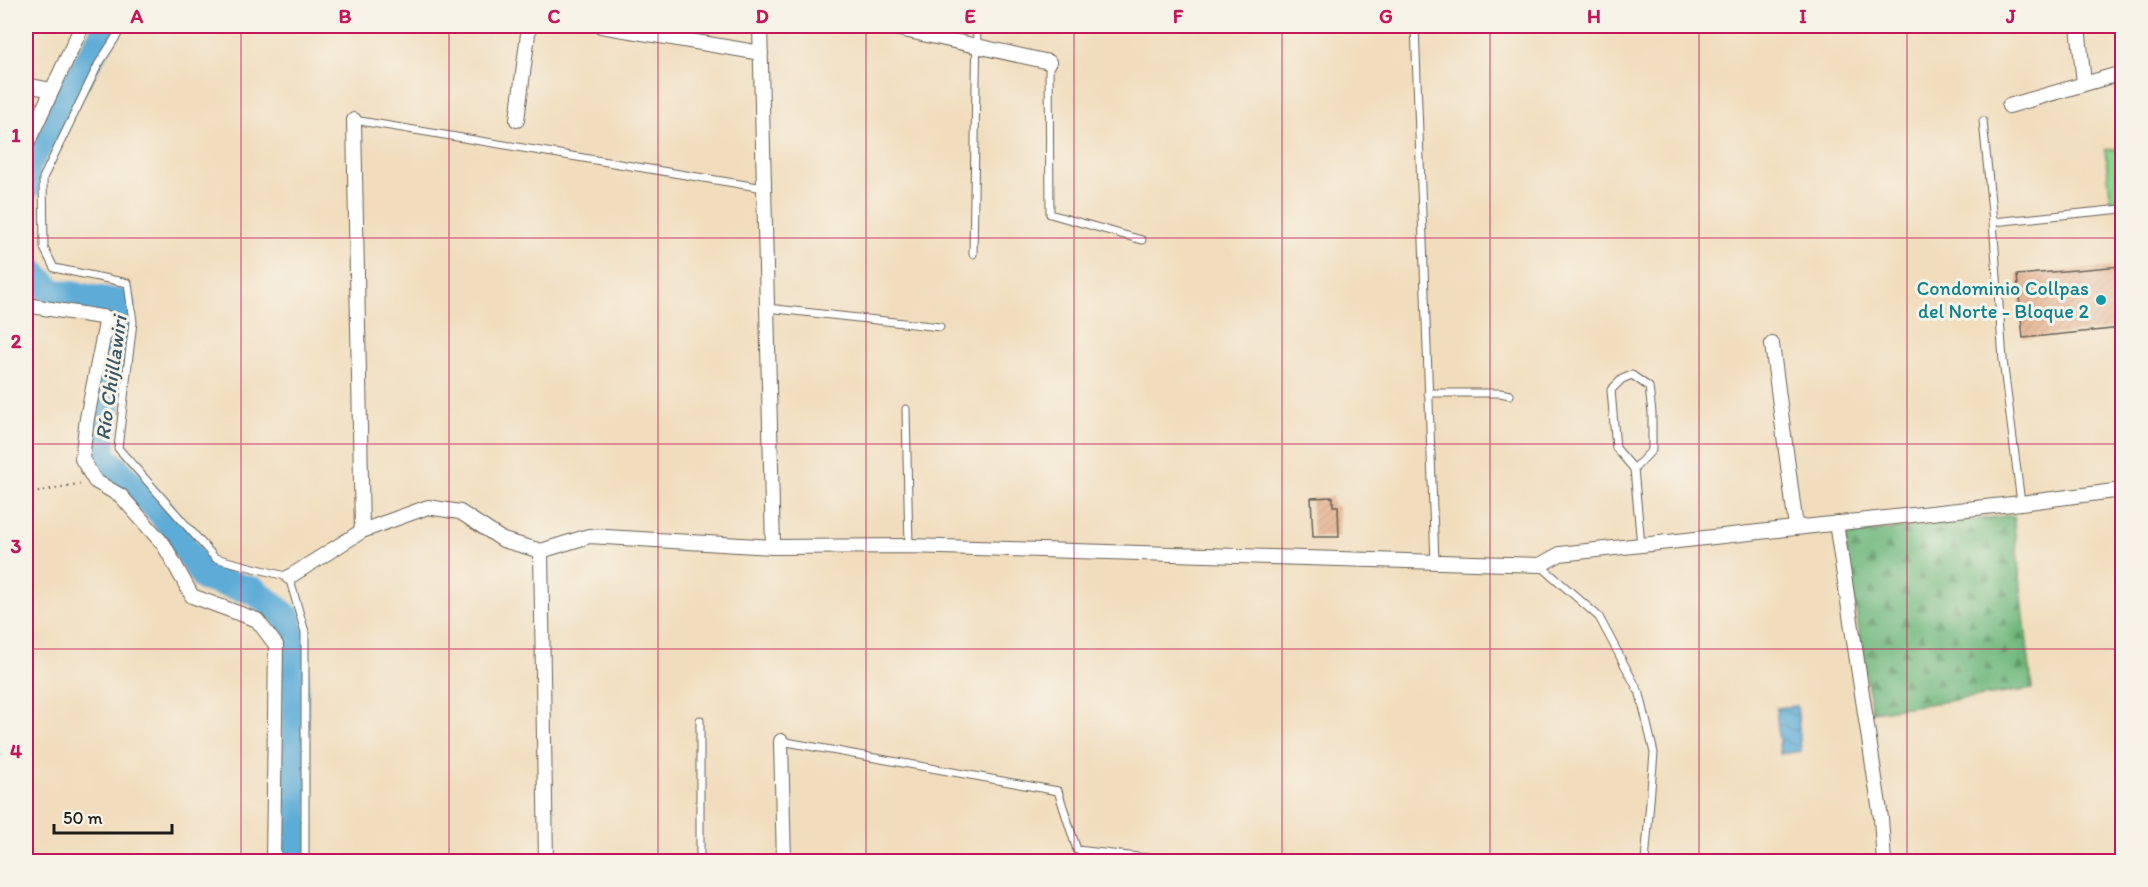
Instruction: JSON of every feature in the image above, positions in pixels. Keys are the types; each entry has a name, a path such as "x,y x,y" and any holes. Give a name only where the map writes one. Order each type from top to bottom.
{"street":[{"path":"26,146 82,26"},
{"path":"517,120 529,26"},
{"path":"601,26 761,53"},
{"path":"760,26 773,547"},
{"path":"886,26 1049,62"},
{"path":"2078,26 2084,83"},
{"path":"2009,106 2122,73"},
{"path":"26,85 52,90"},
{"path":"354,120 362,531"},
{"path":"26,300 32,306 107,318 87,418 82,459 95,481 121,496 164,545 192,596 257,620 276,645 273,861"},
{"path":"1772,344 1796,527"},
{"path":"289,577 362,531 428,507 460,512 503,540 541,551 589,536 773,547 909,546 1540,565 1560,554 2122,490"},
{"path":"1836,523 1881,818 1884,861"},
{"path":"541,551 546,861"},
{"path":"781,741 784,861"}],"lane":[{"path":"123,26 98,65 43,177 44,248 54,268 128,283 133,322 118,448 215,558 289,577 305,632 305,861"},
{"path":"973,254 977,26"},
{"path":"1414,26 1435,562"},
{"path":"1049,62 1050,214 1142,240"},
{"path":"354,120 764,188"},
{"path":"1983,121 1993,222 2002,360 2021,503"},
{"path":"1993,222 2122,209"},
{"path":"767,308 940,327"},
{"path":"1634,469 1652,450 1652,413 1649,387 1632,375 1622,379 1611,390 1616,448 1634,469 1641,545"},
{"path":"1428,393 1510,395"},
{"path":"906,409 909,546"},
{"path":"1540,565 1599,617 1640,694 1654,753 1645,861"},
{"path":"700,720 700,861"},
{"path":"781,741 1058,791 1077,850 1182,861"}],"path":[{"path":"26,494 95,481"}],"green space":[{"path":"2122,148 2122,200 2111,201 2105,150"},
{"path":"2013,515 2032,689 1872,712 1844,535"}],"water":[{"path":"1797,706 1801,751 1780,754 1776,708"}],"building":[{"path":"2122,266 2122,328 2023,338 2017,275"},
{"path":"1333,497 1333,506 1338,506 1339,537 1313,537 1311,498"}],"waterway":[{"name":"Río Chijllawiri","path":"26,188 27,166 108,26"},
{"name":"Río Chijllawiri","path":"26,266 52,292 121,303 100,454 161,512 205,578 254,591 288,618 295,651 295,862"}],"place":[{"name":"Condominio Collpas del Norte - Bloque 2","path":"2101,300"}]}
